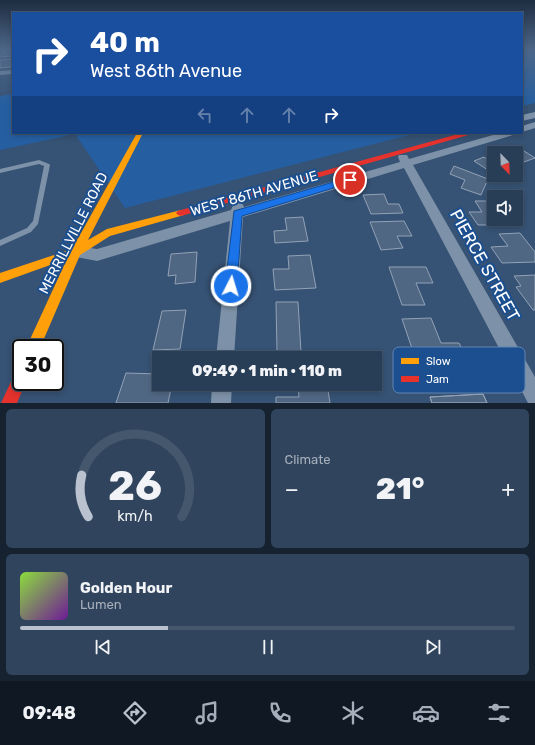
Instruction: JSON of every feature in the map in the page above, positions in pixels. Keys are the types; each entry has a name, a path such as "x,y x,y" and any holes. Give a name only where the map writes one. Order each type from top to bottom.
{"street":[{"path":"0,73 12,72"},
{"path":"523,118 535,114"},
{"path":"523,129 535,126"},
{"name":"MERRILLVILLE ROAD","path":"37,339 76,252 139,134"},
{"name":"WEST 86TH AVENUE","path":"404,158 467,134"},
{"name":"WEST 86TH AVENUE","path":"76,252 97,255 238,206 404,158 506,134"},
{"name":"PIERCE STREET","path":"404,158 508,347"},
{"path":"226,351 238,206"},
{"name":"WEST 86TH AVENUE","path":"0,278 76,252 107,233 238,206"},
{"name":"PIERCE STREET","path":"525,378 535,396"},
{"path":"9,403 14,391"},
{"path":"221,403 222,391"}],"lane":[{"path":"0,171 39,162 47,165 36,222 29,230 0,243"}],"shaded area":[{"path":"523,68 535,68 535,103 523,106"},
{"path":"12,94 12,134 75,134 0,150 0,96"},
{"path":"75,134 413,134 125,208"}],"building":[{"path":"523,150 535,158 523,162"},
{"path":"484,157 487,159 487,169 474,161"},
{"path":"454,166 487,179 487,181 481,195 461,188 465,180 450,174"},
{"path":"384,194 388,204 399,204 403,213 371,214 363,195"},
{"path":"475,201 487,201 487,225 478,225 469,212 482,212"},
{"path":"303,217 308,241 275,243 274,231 287,230 285,218"},
{"path":"404,221 412,236 397,236 403,248 381,250 370,222"},
{"path":"520,233 535,252 535,262 502,263 491,247 508,246 499,234"},
{"path":"197,252 195,282 175,284 176,275 168,276 171,254"},
{"path":"310,255 316,288 275,290 273,269 289,269 288,256"},
{"path":"389,267 426,267 433,283 416,283 425,305 402,305"},
{"path":"535,275 535,310 533,310 516,287 521,286 514,276"},
{"path":"276,302 298,302 301,351 277,351"},
{"path":"186,310 180,349 153,350 162,311"},
{"path":"431,318 441,343 459,343 461,347 412,347 402,319"},
{"path":"126,373 152,374 152,391 171,391 168,403 116,403"},
{"path":"299,391 328,391 330,403 276,403 276,397 299,397"},
{"path":"483,394 487,403 432,403 430,397"},
{"path":"483,394 487,403 432,403 430,397"}],"traffic: slow":[{"path":"37,339 76,252 139,134"},
{"path":"0,278 76,252 107,233 181,213"}],"traffic: jam":[{"path":"181,213 466,134"},
{"path":"9,403 14,391"}],"route":[{"path":"231,286 237,228 237,213 350,180"}]}
